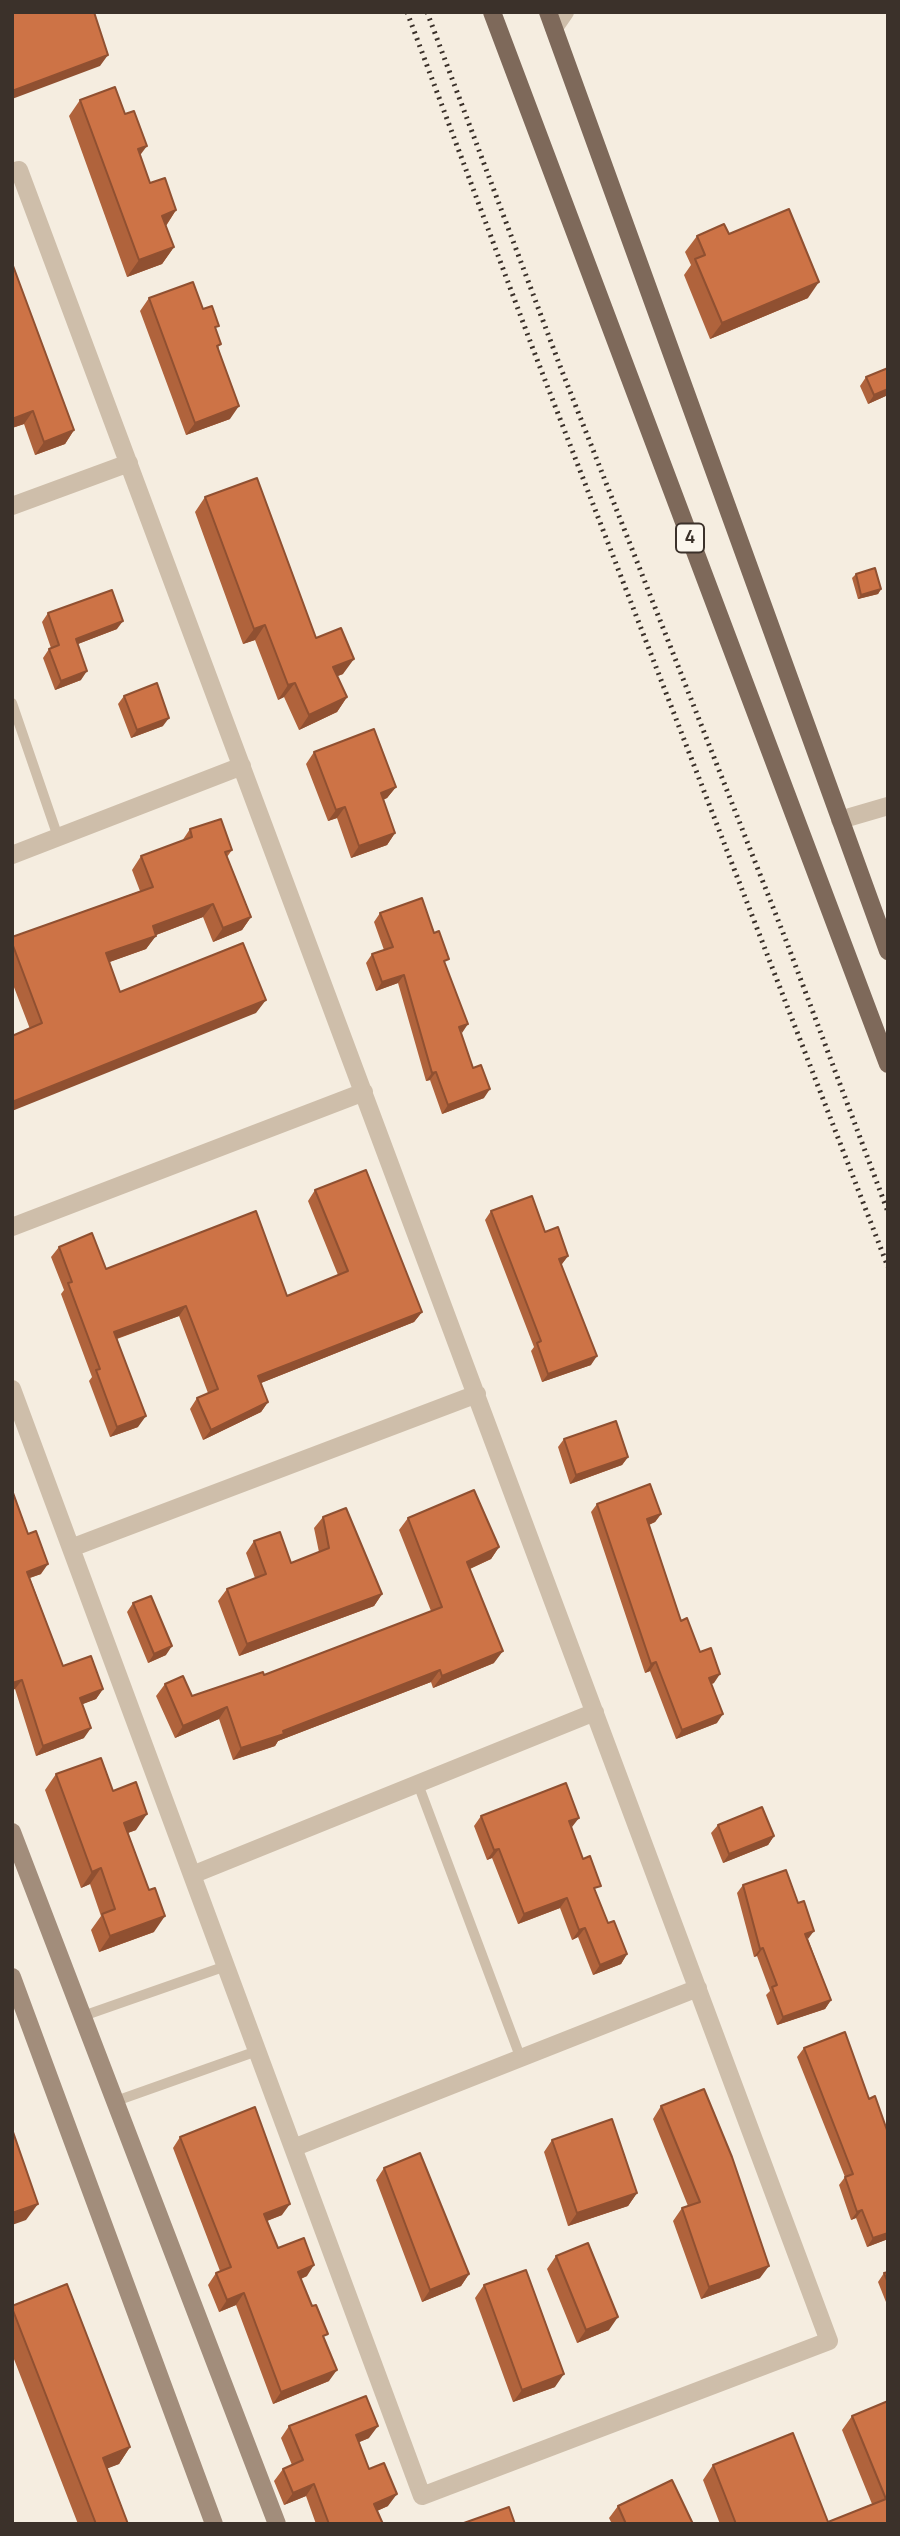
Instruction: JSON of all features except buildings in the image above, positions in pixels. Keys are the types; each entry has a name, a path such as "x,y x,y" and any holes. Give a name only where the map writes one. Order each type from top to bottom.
{"main road":[{"name":"4","path":"492,12 888,1064"},
{"name":"4","path":"551,20 888,951"}],"street":[{"path":"551,20 565,12"},
{"path":"12,172 19,170 829,2341 422,2496 12,1388"},
{"path":"12,506 129,463"},
{"path":"12,855 242,766"},
{"path":"840,820 888,806"},
{"path":"12,1227 364,1093"},
{"path":"71,1548 477,1394"},
{"path":"192,1875 595,1712"},
{"path":"12,1832 277,2524"},
{"path":"12,1977 214,2524"},
{"path":"293,2148 698,1989"}],"lane":[{"path":"12,703 58,837"},
{"path":"418,1784 520,2059"},
{"path":"83,2016 226,1966"},
{"path":"116,2101 257,2052"}],"railway":[{"path":"407,12 533,349 888,1267"},
{"path":"427,12 560,366 787,943 888,1212"}]}
